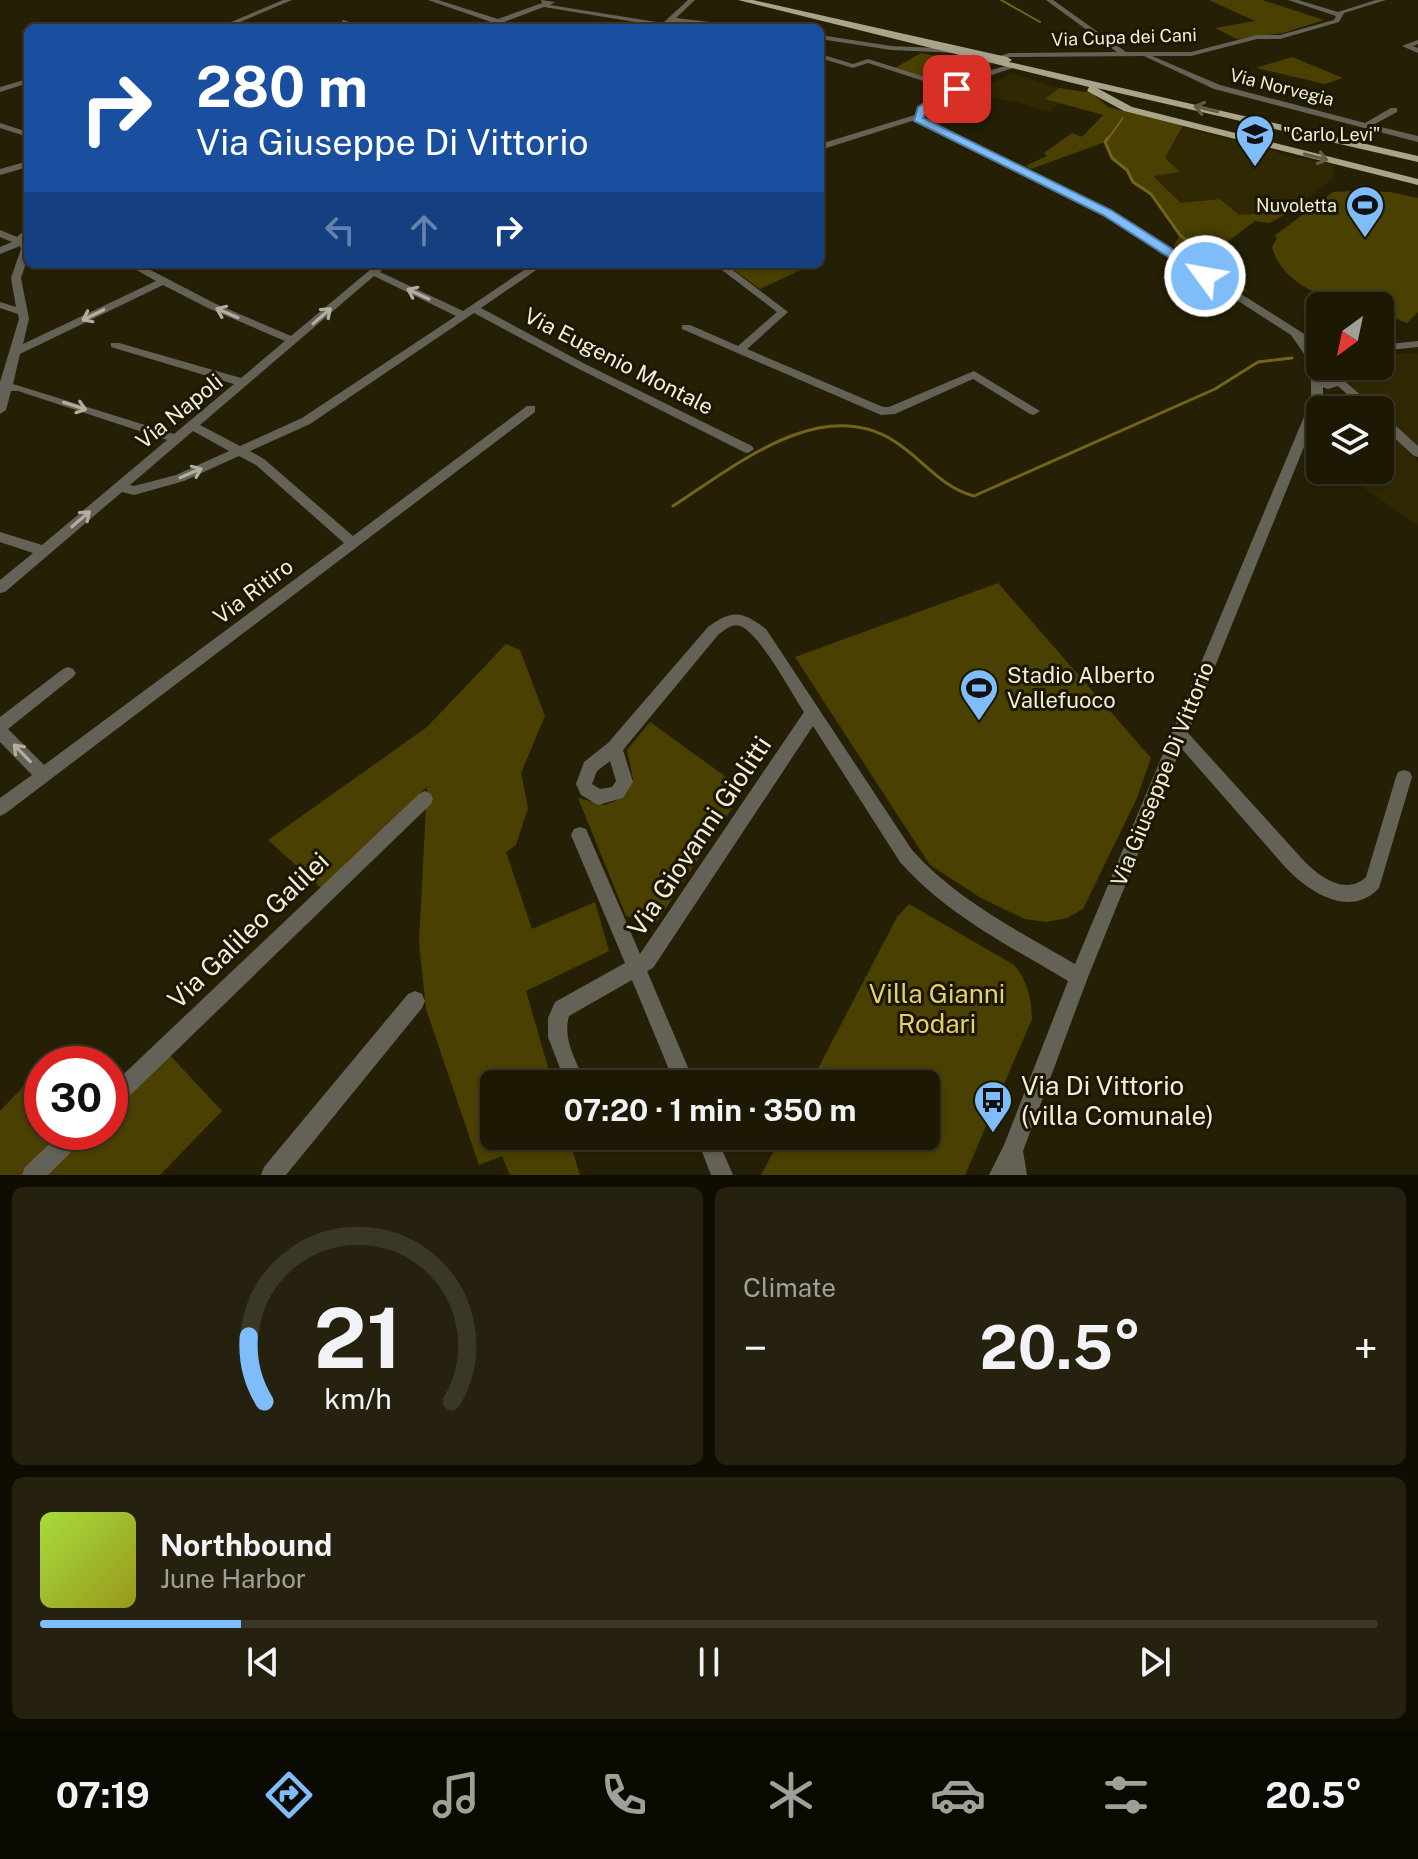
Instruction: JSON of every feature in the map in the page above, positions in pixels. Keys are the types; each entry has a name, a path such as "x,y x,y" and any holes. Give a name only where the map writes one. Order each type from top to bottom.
{"main road":[{"path":"742,0 1077,79 1110,93 1146,114 1418,182"},
{"path":"977,56 1004,61"},
{"path":"1110,93 1418,159"}],"street":[{"path":"244,24 289,0"},
{"path":"431,0 499,22"},
{"path":"544,2 574,10 666,24 692,0"},
{"path":"1049,0 1124,54"},
{"path":"1291,0 1340,15"},
{"path":"1354,0 1368,4"},
{"name":"Via Cupa dei Cani","path":"1004,61 1024,55 1191,54 1257,37 1280,37 1337,21 1340,15 1383,0"},
{"path":"493,24 544,2 558,1 574,10"},
{"path":"343,22 350,24"},
{"path":"824,38 891,48 958,51"},
{"path":"1418,42 1406,46 1418,51"},
{"name":"Via Norvegia","path":"1142,54 1217,87 1418,139"},
{"path":"824,57 853,66 868,61 957,89"},
{"path":"987,73 1004,61"},
{"path":"917,117 921,109 1004,61"},
{"path":"0,90 24,82"},
{"path":"1367,125 1394,110"},
{"path":"824,146 917,117 1107,213 1295,333 1306,343"},
{"path":"0,125 24,134"},
{"path":"0,172 24,165"},
{"path":"0,233 24,244"},
{"path":"0,251 18,243 24,235"},
{"path":"0,410 3,386 23,312 16,278 24,255"},
{"path":"139,268 293,341"},
{"name":"Via Eugenio Montale","path":"378,268 748,449"},
{"name":"Via Napoli","path":"0,588 378,268"},
{"name":"Via Eugenio Montale","path":"120,486 137,491 180,478 243,452 317,415 534,268"},
{"path":"724,268 783,312 740,350"},
{"path":"13,353 163,281"},
{"path":"0,305 23,312"},
{"path":"686,327 886,412 969,374 983,378 1034,411"},
{"path":"1394,347 1418,344"},
{"path":"115,345 245,383"},
{"path":"1326,382 1354,396"},
{"path":"1326,382 1354,396"},
{"name":"Via Giuseppe Di Vittorio","path":"1000,1175 1326,382"},
{"path":"3,386 19,388 176,439"},
{"name":"Via Ritiro","path":"0,808 531,409"},
{"path":"192,426 260,462 353,543"},
{"path":"1394,431 1418,453"},
{"path":"0,537 44,551"},
{"path":"614,748 713,631 728,620 743,620 761,633 906,856 933,887 1079,977"},
{"path":"43,775 0,728 68,673"},
{"name":"Via Giovanni Giolitti","path":"571,1070 557,1034 557,1017 567,1004 637,968 652,953 813,712"},
{"path":"1179,734 1303,872 1329,890 1345,894 1358,894 1367,890 1373,882 1404,777"},
{"name":"Via Galileo Galilei","path":"128,1084 425,799"},
{"path":"580,835 679,1070"},
{"path":"272,1175 415,1001"},
{"path":"33,1175 59,1150"},
{"path":"712,1150 722,1175"},
{"path":"1012,1151 1016,1175"}],"shaded area":[{"path":"1011,73 1059,88 1046,98 1059,103 1049,112 1015,102 989,98 983,103 967,98"},
{"name":"\"Carlo Levi\"","path":"1184,127 1278,154 1336,165 1332,172 1335,177 1291,211 1239,215 1220,199 1181,203 1153,176 1179,172 1165,158"},
{"path":"1418,353 1418,448 1394,426 1394,396 1362,396 1349,384 1349,380 1394,380 1394,354"},
{"path":"1394,439 1418,462 1418,525 1358,484 1394,484"}],"green space":[{"path":"1209,0 1262,0 1324,20 1283,33 1237,39 1215,28 1255,21"},
{"path":"921,53 976,64 981,60 992,63 952,86 895,68"},
{"path":"1292,57 1343,78 1325,84 1256,68"},
{"path":"1059,88 1092,93 1108,107 1183,126 1165,158 1180,172 1153,176 1181,203 1220,199 1239,215 1291,211 1270,223 1255,221 1215,251 1249,294 1173,246 1180,235 1151,194 1133,183 1127,171 1112,158 1105,142 1031,169 1025,166 1047,156 1044,153 1072,133 1082,137 1103,115 1045,99"},
{"path":"1333,192 1390,192 1418,198 1418,312 1407,323 1394,318 1394,292 1314,292 1301,285 1278,262 1272,247 1277,238 1274,236"},
{"path":"731,268 805,268 760,289"},
{"name":"Stadio Alberto Vallefuoco","path":"998,583 1151,758 1137,798 1083,909 1067,918 1046,922 1025,919 981,898 930,865 795,657"},
{"path":"506,644 520,650 545,716 521,773 528,808 516,845 506,852 532,929 595,902 609,951 526,991 549,1070 480,1070 480,1150 572,1150 580,1175 510,1175 502,1156 479,1165 426,1009 419,942 427,787 321,888 268,840 427,727"},
{"path":"650,722 744,790 656,923 626,916 578,798 605,805 618,800 633,779 627,750"},
{"name":"Villa Gianni Rodari","path":"909,904 1014,965 1023,977 1030,997 1032,1019 965,1175 761,1175 774,1150 940,1150 940,1070 817,1070 897,917"},
{"path":"164,1049 222,1111 160,1175 0,1175 0,1111 24,1086 24,1150 128,1150 128,1084"}],"waterway":[{"path":"1001,0 1040,22"},
{"path":"1107,140 1123,118"},
{"path":"1108,138 1105,142 1112,158 1127,170 1133,182 1151,194 1180,235 1222,269"},
{"path":"673,506 779,441 808,431 837,426 866,429 894,441 951,486 974,496 1215,389 1258,362 1292,358"}],"place":[{"name":"\"Carlo Levi\"","path":"1255,168"},
{"name":"Nuvoletta","path":"1365,239"},
{"name":"Stadio Alberto Vallefuoco","path":"979,722"},
{"name":"Via Di Vittorio (villa Comunale)","path":"993,1134"}],"route":[{"path":"957,89 921,109 918,119 1107,213 1205,276"}]}
